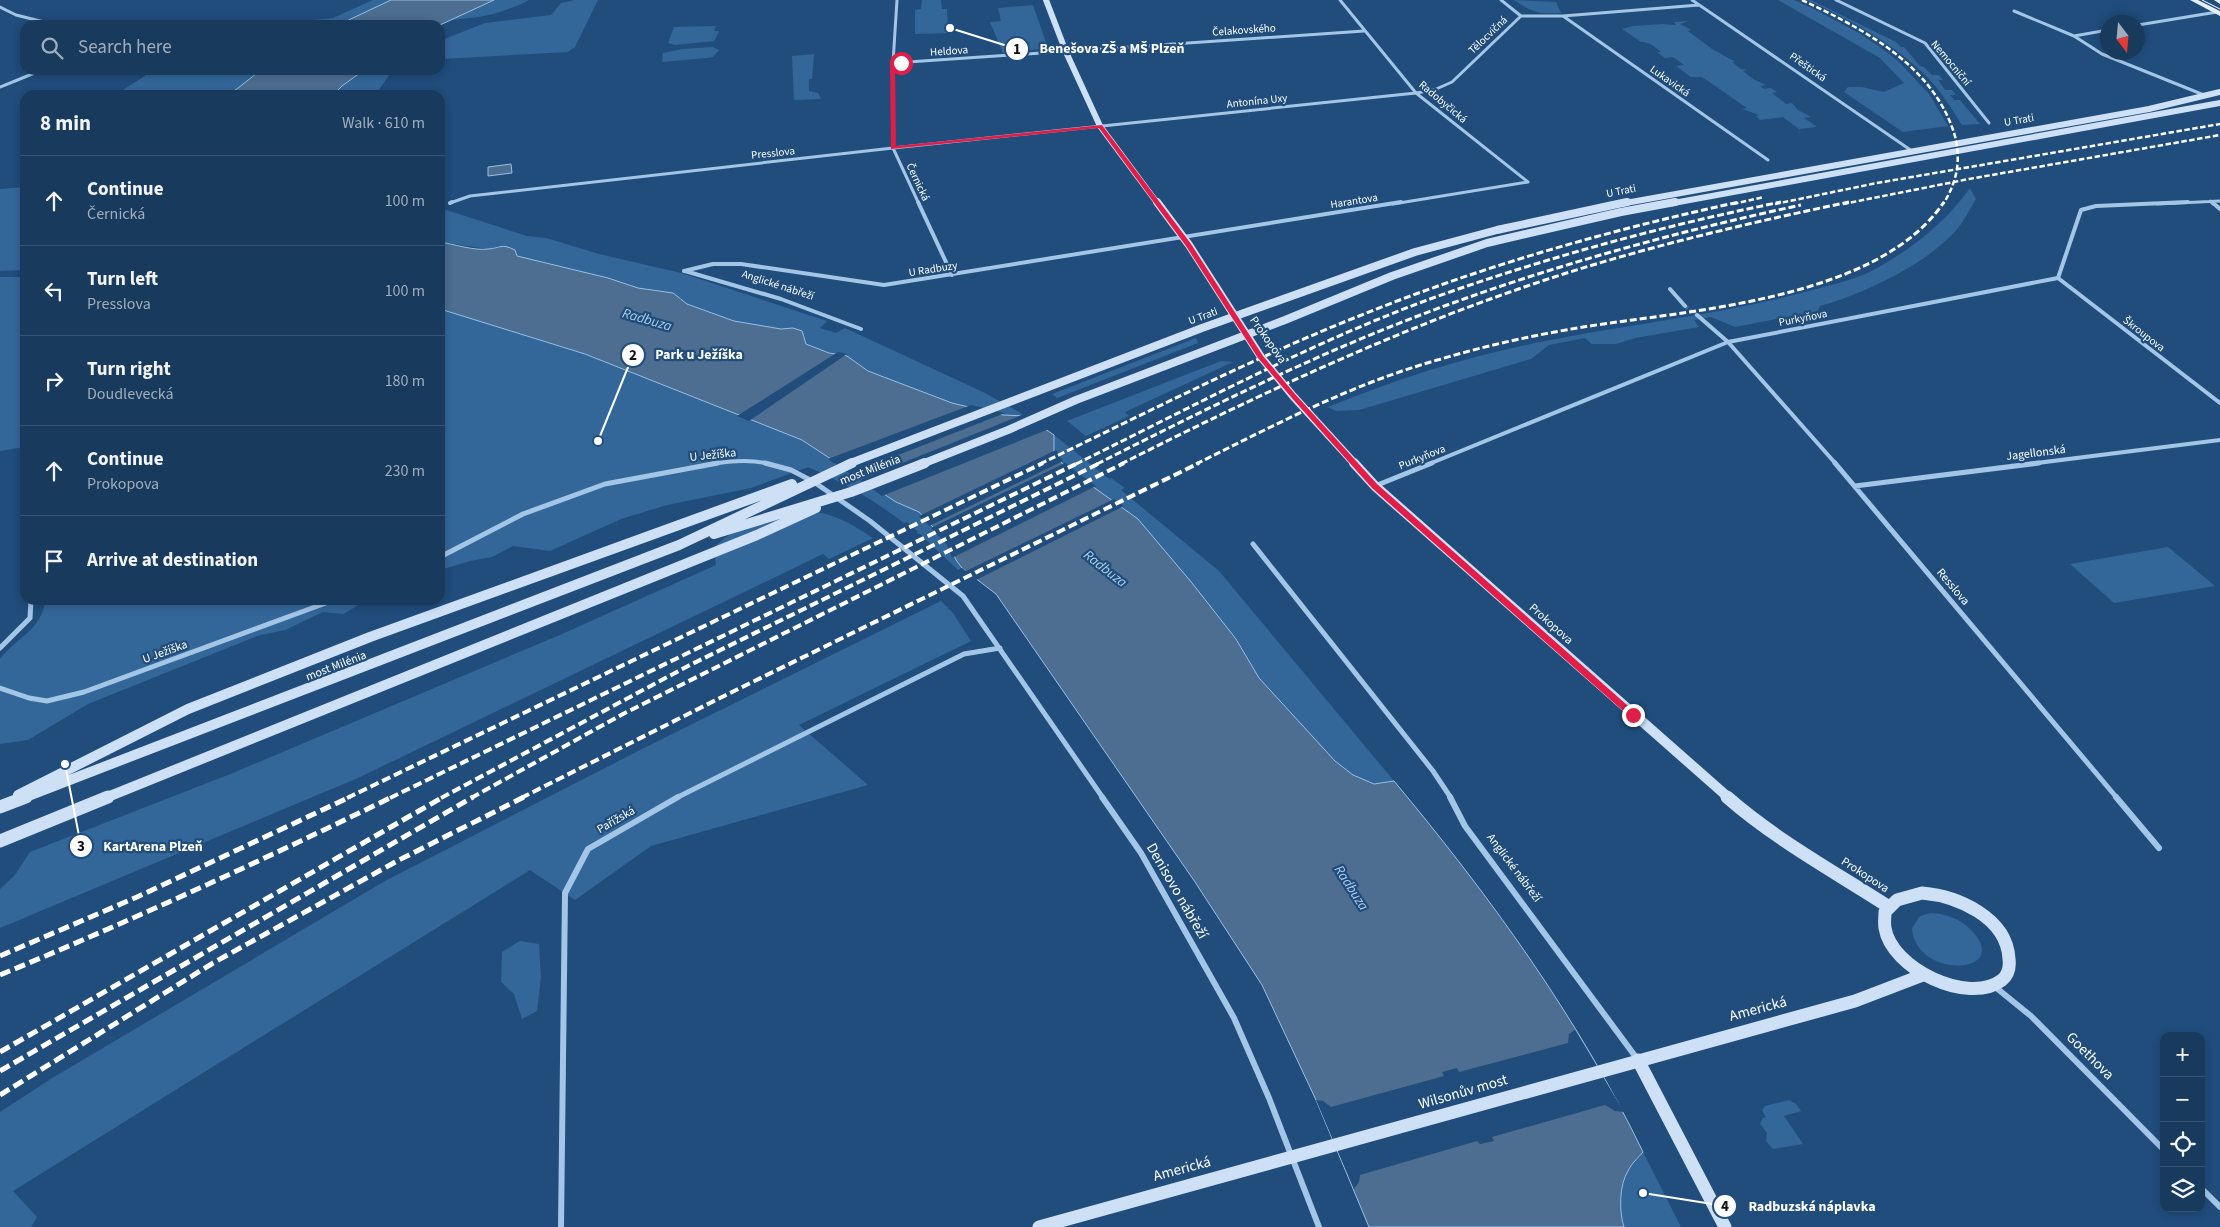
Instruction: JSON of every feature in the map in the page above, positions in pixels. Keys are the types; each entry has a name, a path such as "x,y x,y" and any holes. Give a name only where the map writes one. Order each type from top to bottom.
{"main road":[{"name":"Prokopova","path":"1046,0 1066,52 1100,126 1184,237 1261,357 1293,396 1375,486 1742,810 1784,840 1889,907"},
{"path":"2193,0 2218,13"},
{"name":"U Trati","path":"1046,389 1235,316 1381,263 1456,240 1638,200 2149,109 2220,92"},
{"name":"U Trati","path":"1064,405 1429,262 1487,243 1621,212 2220,103"},
{"name":"most Milénia","path":"0,806 222,724 679,544 838,468 1046,389"},
{"name":"most Milénia","path":"679,544 851,492 1014,428 1064,405"},
{"path":"0,806 41,782 188,709 370,637 700,516 838,468"},
{"path":"0,841 757,535 851,492"},
{"path":"1917,894 1934,894 1958,900 1980,913 1998,930 2009,949 2010,967 2007,975 1994,986 1973,990 1942,984 1923,976 1902,959 1889,941 1884,922 1889,907 1902,896 1917,894"},
{"name":"Americká","path":"1600,1071 1855,1001 1923,976"},
{"name":"Anglické nábřeží","path":"1638,1060 1725,1227"},
{"name":"Wilsonův most","path":"1335,1145 1600,1071"},
{"name":"Americká","path":"1039,1227 1335,1145"}],"street":[{"name":"Černická","path":"897,0 893,63 893,148 952,275"},
{"name":"Radobyčická","path":"1340,0 1416,93 1528,182"},
{"path":"1501,0 1521,16"},
{"name":"Přeštická","path":"1692,0 1912,151"},
{"name":"Nemocniční","path":"1836,0 1905,32 1924,44 1989,123"},
{"name":"Tělocvičná","path":"1416,93 1434,90 1452,82 1521,16 1563,16 1699,5"},
{"path":"0,7 16,15 36,20"},
{"path":"2014,11 2074,36 2102,54 2207,96"},
{"path":"2145,24 2218,13"},
{"name":"Lukavická","path":"1563,16 1768,160"},
{"name":"Čelakovského","path":"1066,52 1364,31"},
{"path":"2074,36 2100,31"},
{"name":"Heldova","path":"893,63 1066,52"},
{"path":"0,87 30,75"},
{"name":"Antonína Uxy","path":"1100,126 1416,93"},
{"name":"Presslova","path":"450,203 470,196 1100,126"},
{"name":"Harantova","path":"1184,237 1528,182"},
{"path":"2058,278 2080,210 2096,206 2220,200"},
{"path":"2210,201 2220,209"},
{"name":"U Radbuzy","path":"684,271 713,264 741,264 884,285 1184,237"},
{"name":"Anglické nábřeží","path":"684,271 781,299 861,329"},
{"name":"Purkyňova","path":"1375,486 1728,342 1895,308 2058,278"},
{"name":"Škroupova","path":"2058,278 2220,403"},
{"path":"1670,289 1685,306"},
{"name":"Resslova","path":"1697,315 1728,342 1855,486 2159,848"},
{"name":"Jagellonská","path":"1855,486 2220,440"},
{"name":"U Ježíška","path":"445,553 523,514 605,484 722,462 762,462 791,470 814,482 870,521 963,596"},
{"name":"Anglické nábřeží","path":"1253,544 1433,771 1457,808 1465,826 1638,1060"},
{"name":"Denisovo nábřeží","path":"963,596 1141,853 1234,1018 1269,1098 1319,1227"},
{"path":"0,648 30,618 31,605"},
{"name":"U Ježíška","path":"0,688 29,698 47,701 84,692 320,605"},
{"name":"Pařížská","path":"561,1227 565,893 588,849 685,793 964,654 1000,648"},
{"name":"Goethova","path":"1994,986 2032,1016 2160,1146"},
{"path":"2205,1192 2220,1206"}],"shaded area":[{"path":"373,0 391,0 349,20 313,20 333,18"},
{"path":"494,0 529,0 509,9 491,14 450,20"},
{"path":"575,0 598,0 575,47 568,52 445,59 445,39 485,23 551,15 561,3"},
{"path":"922,0 941,0 942,9 947,9 948,33 915,34 915,10 921,9"},
{"path":"1514,0 1556,2 1561,13 1536,12"},
{"path":"1778,0 1794,0 1812,8 1859,33 1880,47 1898,61 1929,94 1948,126 1903,132 1844,92 1848,87 1862,87 1884,92 1904,83 1880,58"},
{"path":"1807,0 1811,0 1904,47 1920,66 1924,67 1932,75 1939,75 1943,80 1938,80 1945,90 1952,90 1956,95 1950,95 1954,100 1960,100 1980,124 1962,125 1934,85 1897,51 1838,15"},
{"path":"1033,5 1048,48 1003,53 990,22 1001,21 998,8"},
{"path":"1689,21 1680,24 1691,30 1688,31 1712,49 1735,62 1732,62 1741,69 1747,70 1743,71 1753,79 1766,85 1760,86 1764,89 1771,88 1777,92 1772,93 1786,104 1792,103 1798,110 1811,117 1804,118 1817,127 1799,129 1783,117 1760,120 1756,116 1759,115 1743,109 1747,108 1702,77 1691,77 1676,66 1684,65 1673,57 1665,58 1652,45 1647,42 1641,42 1622,29 1633,26 1676,25 1674,22"},
{"path":"716,26 714,31 719,31 714,41 675,45 668,43 674,27"},
{"path":"713,47 719,50 713,57 662,62 663,53 682,49"},
{"path":"814,54 812,79 809,79 809,91 818,93 821,99 794,100 792,56"},
{"path":"146,75 255,75 235,90 123,90"},
{"path":"357,75 389,75 379,90 338,90"},
{"path":"20,187 20,270 0,271 0,189"},
{"path":"1970,188 1976,199 1958,228 1946,241 1895,276 1856,294 1820,306 1818,311 1735,327 1711,317 1694,320 1699,327 1635,338 1616,344 1592,344 1585,338 1549,345 1531,359 1359,410 1336,411 1328,407 1384,385 1468,359 1587,333 1774,300 1853,279 1871,272 1917,242 1951,211"},
{"path":"445,210 527,236 546,238 599,254 681,273 827,321 820,328 836,333 845,328 985,393 1026,416 1003,415 952,403 868,371 847,356 829,353 806,344 793,328 781,329 734,321 687,304 673,293 638,288 608,278 517,256 515,250 499,246 488,249 445,243"},
{"path":"0,277 20,277 20,448 0,451"},
{"path":"445,311 585,354 802,440 896,502 919,512 949,544 962,568 958,570 920,534 916,533 918,532 907,522 904,523 846,485 808,467 751,488 667,505 621,519 550,551 513,546 492,557 445,568"},
{"path":"1196,338 1198,343 1057,398 1052,394"},
{"path":"1221,361 1233,362 1125,412 1129,416 1086,436 1067,421"},
{"path":"1054,435 1109,479 1111,478 1125,488 1121,490 1219,571 1394,781 1374,784 1353,775 1335,761 1259,678 1236,638 1064,466 1054,453"},
{"path":"808,511 826,514 842,520 873,538 829,559 823,554 358,778 0,928 0,889 15,875 30,852 233,773 562,634 716,565 714,548 733,532 770,519"},
{"path":"2168,547 2215,586 2114,603 2070,564"},
{"path":"941,601 953,613 971,641 799,725 868,785 651,846 575,900 530,870 13,1191 37,1217 31,1227 0,1227 0,1112 54,1077 385,881 640,750"},
{"path":"44,605 358,605 344,614 323,612 285,630 257,636 88,704 28,740 0,744 0,659 33,627 43,612"},
{"path":"1931,913 1953,918 1968,927 1981,946 1980,956 1972,963 1959,966 1943,963 1928,957 1917,945 1912,928 1920,916"},
{"path":"520,941 539,944 541,977 537,1011 522,1019 514,994 501,982 502,952"},
{"path":"1789,1100 1796,1104 1801,1111 1784,1116 1803,1144 1773,1149 1766,1141 1767,1133 1760,1124 1763,1118 1766,1117 1762,1111 1765,1106"},
{"path":"1643,1152 1681,1227 1624,1227 1621,1191 1629,1168"}],"water":[{"path":"391,0 494,0 445,23 445,20 349,20"},
{"path":"255,75 357,75 338,90 235,90"},
{"path":"511,164 512,173 488,176 488,167"},
{"name":"Radbuza","path":"445,243 477,249 507,247 515,250 517,256 608,278 638,288 673,293 687,304 734,321 781,329 793,328 802,331 806,344 829,353 847,356 868,371 952,403 1003,415 1026,416 1054,435 1054,452 1064,466 1138,519 1236,639 1259,678 1335,761 1353,775 1374,784 1394,781 1464,868 1497,913 1561,1005 1618,1102 1643,1152 1629,1168 1621,1191 1624,1227 1369,1227 1316,1100 1262,985 1195,882 996,594 962,568 949,544 919,512 896,502 802,440 585,354 445,311"}],"pier":[{"path":"838,352 847,354 749,421 737,416"},
{"path":"971,405 1005,413 850,474 828,459"},
{"path":"1024,414 1049,429 882,496 860,480"},
{"path":"1056,450 1063,461 929,526 919,516"},
{"path":"1065,463 1096,486 952,558 947,545 931,528"},
{"path":"1114,499 1124,506 976,580 978,582 976,583 960,569 962,568 966,571"},
{"path":"1575,1030 1624,1112 1615,1111 1605,1105 1492,1137 1494,1141 1480,1144 1477,1141 1360,1175 1359,1182 1354,1189 1316,1100 1323,1101 1331,1107 1444,1076 1442,1072 1457,1068 1459,1072 1568,1043 1569,1034"}],"tunnel":[{"path":"1685,306 1697,315"}],"tram line":[{"path":"2202,0 2220,9"}],"railway":[{"path":"1802,0 1869,35 1910,66 1927,84 1941,104 1952,127 1958,156 1957,169"},
{"path":"1957,169 2220,124"},
{"path":"1954,182 2220,135"},
{"path":"1775,204 1957,169"},
{"path":"1954,182 1957,169"},
{"path":"1843,204 1954,182"},
{"path":"1943,204 1954,182"},
{"path":"1733,204 1764,197"},
{"path":"1040,464 1278,350 1405,298 1499,265 1595,237 1739,202"},
{"path":"1076,464 1295,356 1430,299 1516,270 1604,244 1736,211 1781,202"},
{"path":"1121,464 1362,350 1510,292 1593,265 1678,241 1849,202"},
{"path":"1196,464 1347,392 1441,359 1547,333 1727,306 1779,295 1829,280 1875,260 1914,235 1944,202"},
{"path":"1097,464 1304,364 1431,311 1522,279 1614,251 1801,205"},
{"path":"347,798 1043,463"},
{"path":"390,798 1078,463"},
{"path":"441,798 688,666 1100,463"},
{"path":"471,798 623,714 1124,463"},
{"path":"521,798 724,696 1199,463"},
{"path":"0,956 137,897 350,797"},
{"path":"0,975 198,889 392,797"},
{"path":"0,1052 443,797"},
{"path":"0,1071 473,797"},
{"path":"0,1095 213,963 399,860 524,797"}],"place":[{"name":"Benešova ZŠ a MŠ Plzeň","path":"950,28"},
{"name":"Park u Ježíška","path":"598,441"},
{"name":"KartArena Plzeň","path":"65,764"},
{"name":"Radbuzská náplavka","path":"1643,1193"}],"route":[{"path":"901,63 893,63 893,148 1100,126 1189,245 1261,357 1293,396 1375,486 1633,715"}]}
